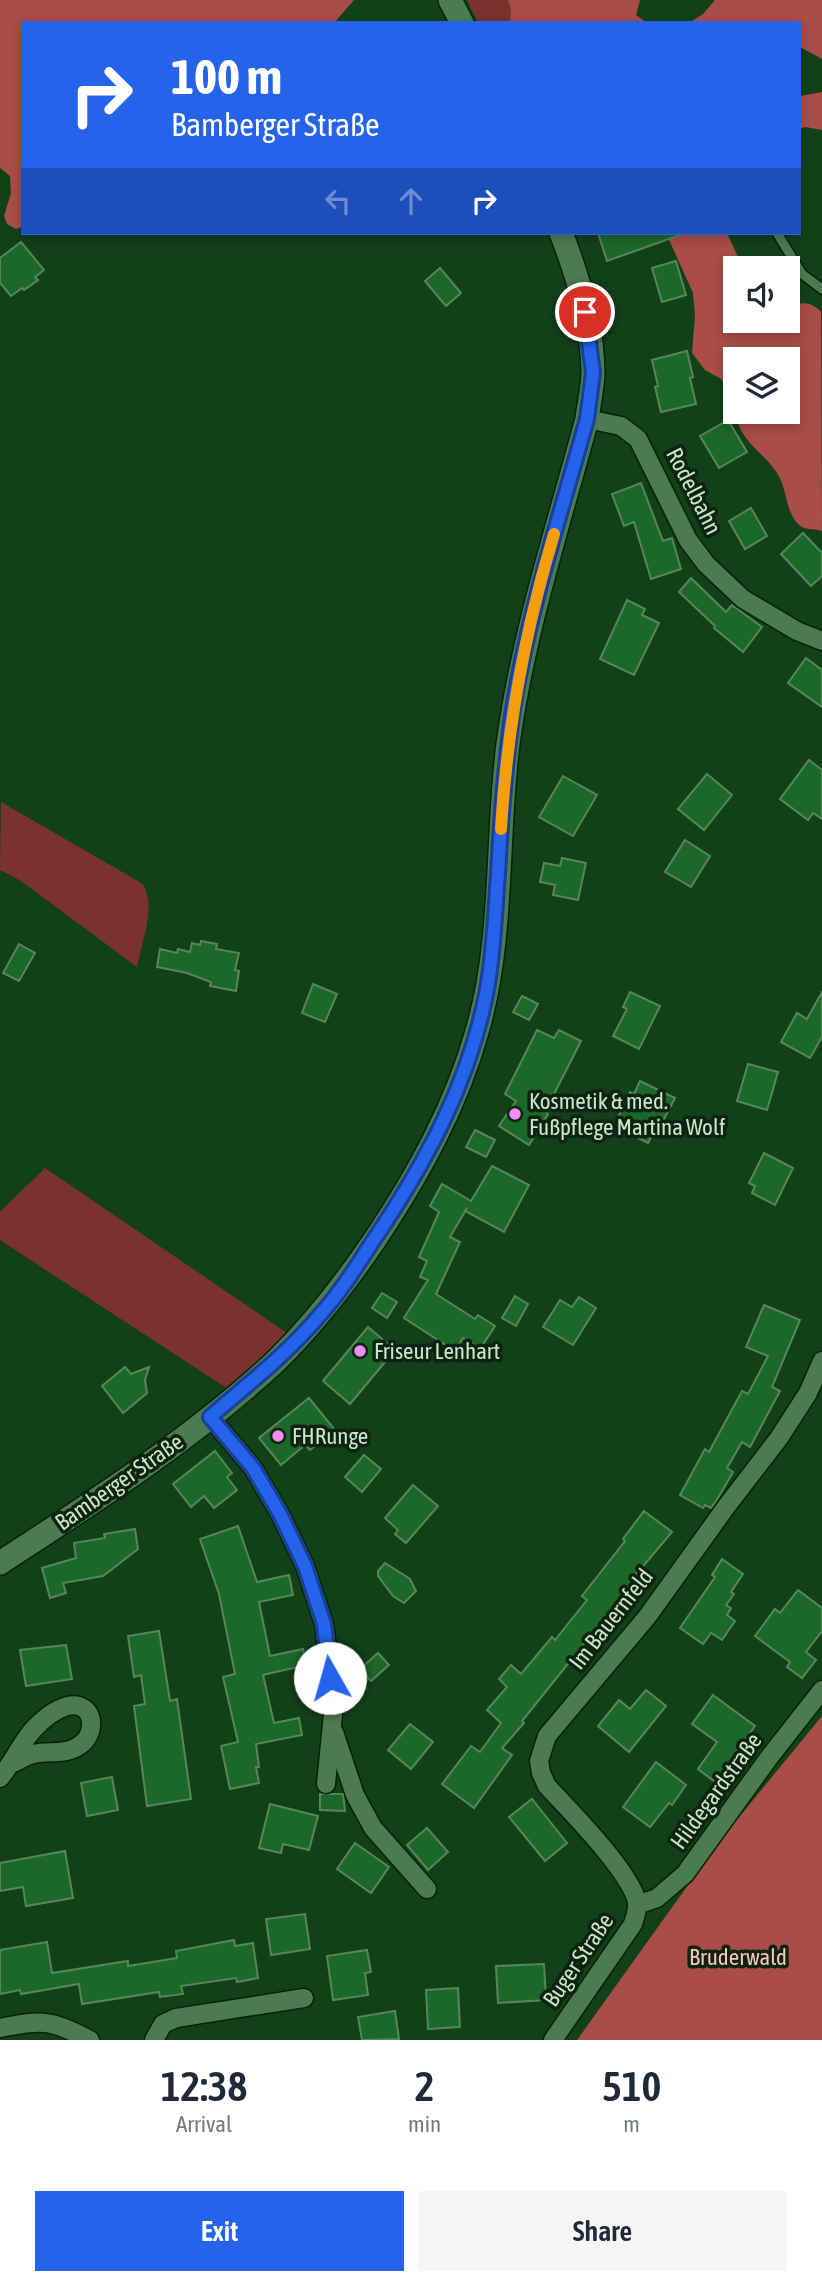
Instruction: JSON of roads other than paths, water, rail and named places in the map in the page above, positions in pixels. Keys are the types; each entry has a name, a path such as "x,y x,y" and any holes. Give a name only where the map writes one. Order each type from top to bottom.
{"street":[{"path":"450,0 461,21"},
{"name":"Bamberger Straße","path":"0,1563 113,1489 210,1417 274,1362 319,1317 401,1200 453,1102 469,1057 487,989 494,939 508,748 515,699 546,562 587,419 593,373 580,287 562,235"},
{"name":"Rodelbahn","path":"587,419 621,426 638,439 688,540 706,564 734,591 771,617 822,641"},
{"name":"Im Bauernfeld","path":"638,1905 632,1887 547,1786 539,1761 541,1749 556,1724 647,1617 779,1438 808,1393 822,1361"},
{"path":"210,1417 253,1468 280,1514 305,1566 324,1624 334,1704 326,1784"},
{"name":"Hildegardstraße","path":"638,1905 657,1898 685,1874 768,1759 822,1690"},
{"path":"332,1723 355,1795 373,1828 427,1889"},
{"path":"0,1778 13,1763"},
{"name":"Buger Straße","path":"553,2040 633,1924 638,1905"},
{"path":"154,2040 163,2024 176,2018 304,1998"},
{"path":"0,2028 31,2021 47,2022 62,2025 90,2040"}],"lane":[{"path":"778,235 802,274 822,289"}],"place":[{"name":"Kosmetik & med. Fußpflege Martina Wolf","path":"515,1114"},
{"name":"Friseur Lenhart","path":"360,1351"},
{"name":"FHRunge","path":"278,1436"}],"park label":[{"name":"Bruderwald","path":"738,1957"}]}
